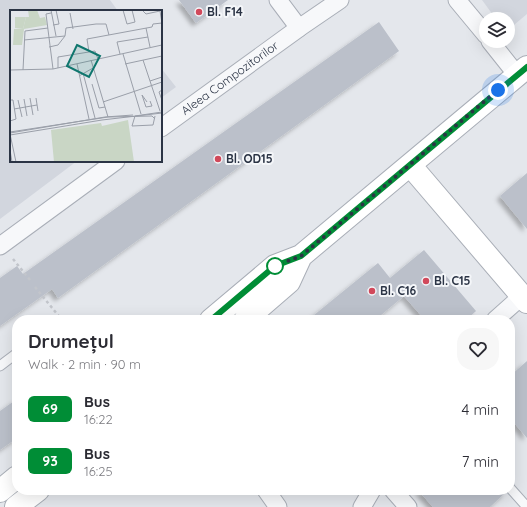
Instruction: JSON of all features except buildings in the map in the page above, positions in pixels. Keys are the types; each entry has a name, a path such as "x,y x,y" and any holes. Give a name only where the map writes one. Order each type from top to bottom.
{"main road":[{"path":"217,315 275,266 301,256 522,71"},
{"path":"410,165 525,297"},
{"path":"251,315 289,282 301,256"}],"street":[{"path":"278,0 299,28"},
{"name":"Aleea Compozitorilor","path":"162,127 340,0"},
{"path":"458,0 479,27"},
{"path":"497,48 522,71"},
{"path":"1,245 115,162"},
{"path":"502,315 525,297"},
{"path":"270,495 278,507"},
{"path":"362,507 369,495"},
{"path":"397,495 408,507"}],"lane":[{"path":"0,366 12,358"},
{"path":"515,494 527,507"}],"path":[{"path":"1,245 30,280"},
{"path":"35,287 58,315"}],"shaded area":[{"path":"0,0 110,0 117,10 10,10 10,162 76,162 0,219"},
{"path":"482,0 527,0 527,14 515,24 515,12 491,12"},
{"path":"162,69 176,87 162,97"}],"bus line":[{"name":"69","path":"217,315 275,266 301,256 527,67"}],"place":[{"name":"Bl. F14","path":"199,12"},
{"name":"Bl. OD15","path":"218,159"},
{"name":"Bl. C15","path":"426,281"},
{"name":"Bl. C16","path":"372,291"}],"route":[{"path":"275,266 301,256 498,90"}]}
